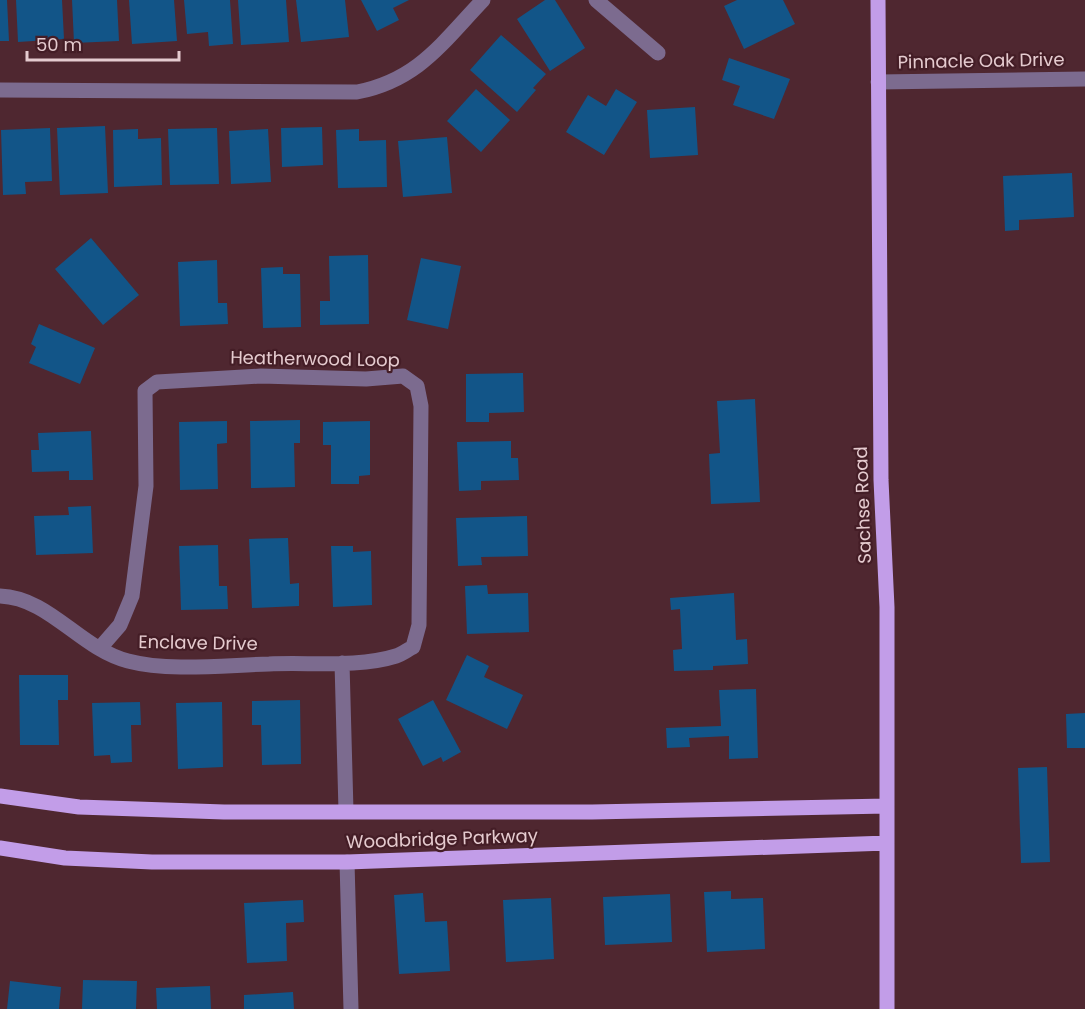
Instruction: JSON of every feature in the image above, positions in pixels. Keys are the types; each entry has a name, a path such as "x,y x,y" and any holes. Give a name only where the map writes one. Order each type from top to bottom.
{"main road":[{"name":"Sachse Road","path":"878,0 887,806 887,1009"},
{"name":"Woodbridge Parkway","path":"0,796 79,807 224,812 592,812 887,806"},
{"name":"Woodbridge Parkway","path":"0,848 65,858 152,862 347,862 887,843"}],"street":[{"path":"0,90 357,92 384,87 425,61 483,0"},
{"path":"596,0 658,53"},
{"name":"Pinnacle Oak Drive","path":"878,82 1085,79"},
{"name":"Heatherwood Loop","path":"100,648 120,625 132,596 146,486 145,391 157,382 181,379 261,375 366,378 403,376 417,386 421,406 419,625 412,647 397,656 342,663"},
{"name":"Enclave Drive","path":"0,596 35,603 74,634 127,661 161,665 342,663"},
{"path":"342,663 346,811"},
{"path":"347,862 351,1009"}],"building":[{"path":"0,0 7,0 9,41 0,41"},
{"path":"16,0 62,0 64,39 18,42"},
{"path":"72,0 117,0 119,41 74,43"},
{"path":"129,0 174,0 177,41 132,44"},
{"path":"184,0 230,0 233,44 209,46 208,32 187,34"},
{"path":"238,0 286,0 289,42 241,45"},
{"path":"296,0 345,0 349,37 301,42"},
{"path":"361,0 409,0 393,8 399,20 377,31"},
{"path":"545,0 555,0 585,48 550,71 517,19"},
{"path":"737,0 783,0 795,24 744,49 724,6"},
{"path":"501,35 546,74 533,88 536,90 517,112 470,70"},
{"path":"729,58 790,79 774,119 733,105 740,86 722,80"},
{"path":"476,89 510,120 481,152 447,121"},
{"path":"616,89 637,102 604,155 566,132 588,95 606,106"},
{"path":"695,107 698,155 650,158 647,110"},
{"path":"105,126 108,193 60,195 57,128"},
{"path":"322,127 323,165 282,167 281,128"},
{"path":"50,128 52,181 25,182 26,194 3,195 1,130"},
{"path":"217,128 219,184 170,185 168,129"},
{"path":"138,129 138,139 161,138 162,185 114,187 113,130"},
{"path":"268,129 271,182 231,184 229,131"},
{"path":"359,129 359,141 386,140 387,187 338,188 336,130"},
{"path":"447,137 452,193 403,197 398,141"},
{"path":"1072,173 1074,217 1019,220 1019,230 1005,231 1003,176"},
{"path":"91,238 139,295 103,325 55,269"},
{"path":"368,255 369,324 320,325 320,301 330,301 329,256"},
{"path":"421,258 461,266 448,329 407,320"},
{"path":"217,260 218,303 227,303 228,324 180,326 178,262"},
{"path":"283,267 283,274 300,274 301,327 263,328 261,268"},
{"path":"39,324 95,348 80,384 29,363 36,347 31,344"},
{"path":"523,373 524,412 489,413 489,422 466,422 466,374"},
{"path":"755,399 760,502 711,504 709,454 720,453 717,401"},
{"path":"300,420 300,443 294,443 295,487 251,488 250,421"},
{"path":"227,421 227,443 217,444 218,489 180,490 179,422"},
{"path":"370,421 370,475 359,476 359,484 331,484 331,445 323,445 323,422"},
{"path":"91,431 93,480 69,480 69,471 32,472 31,450 39,450 38,433"},
{"path":"511,441 511,458 518,458 519,480 481,481 481,490 459,491 457,442"},
{"path":"91,506 93,553 36,555 34,516 69,515 68,507"},
{"path":"527,516 528,556 481,557 482,565 458,566 456,518"},
{"path":"288,538 290,584 299,583 299,606 252,608 249,539"},
{"path":"218,545 219,586 227,586 228,609 181,610 179,546"},
{"path":"331,546 353,546 353,552 371,551 372,605 333,607"},
{"path":"487,585 488,594 528,593 529,632 467,634 465,586"},
{"path":"734,593 736,640 747,639 748,664 713,666 713,670 674,671 673,650 682,649 680,609 671,610 670,598"},
{"path":"467,655 489,666 484,677 523,695 507,729 446,700"},
{"path":"19,675 68,675 68,700 58,700 59,745 20,745"},
{"path":"756,689 758,758 729,759 729,736 689,738 690,747 667,748 666,728 721,726 719,690"},
{"path":"300,700 301,764 262,765 261,725 252,725 252,701"},
{"path":"433,700 461,752 443,762 441,757 423,766 398,719"},
{"path":"140,702 141,725 131,725 132,762 111,763 110,755 94,756 92,703"},
{"path":"222,702 223,767 178,769 176,703"},
{"path":"1085,713 1085,748 1067,748 1066,714"},
{"path":"1047,767 1050,862 1021,863 1018,768"},
{"path":"731,891 731,899 763,898 765,949 707,952 704,892"},
{"path":"423,893 425,922 447,921 450,971 399,974 394,895"},
{"path":"670,894 672,942 605,945 603,897"},
{"path":"551,898 554,959 506,962 503,900"},
{"path":"303,900 304,922 286,923 287,961 247,963 244,903"},
{"path":"83,980 137,981 136,1009 82,1009"},
{"path":"10,981 61,987 59,1009 7,1009"},
{"path":"210,986 211,1009 157,1009 156,988"},
{"path":"293,992 294,1009 244,1009 244,995"}]}
